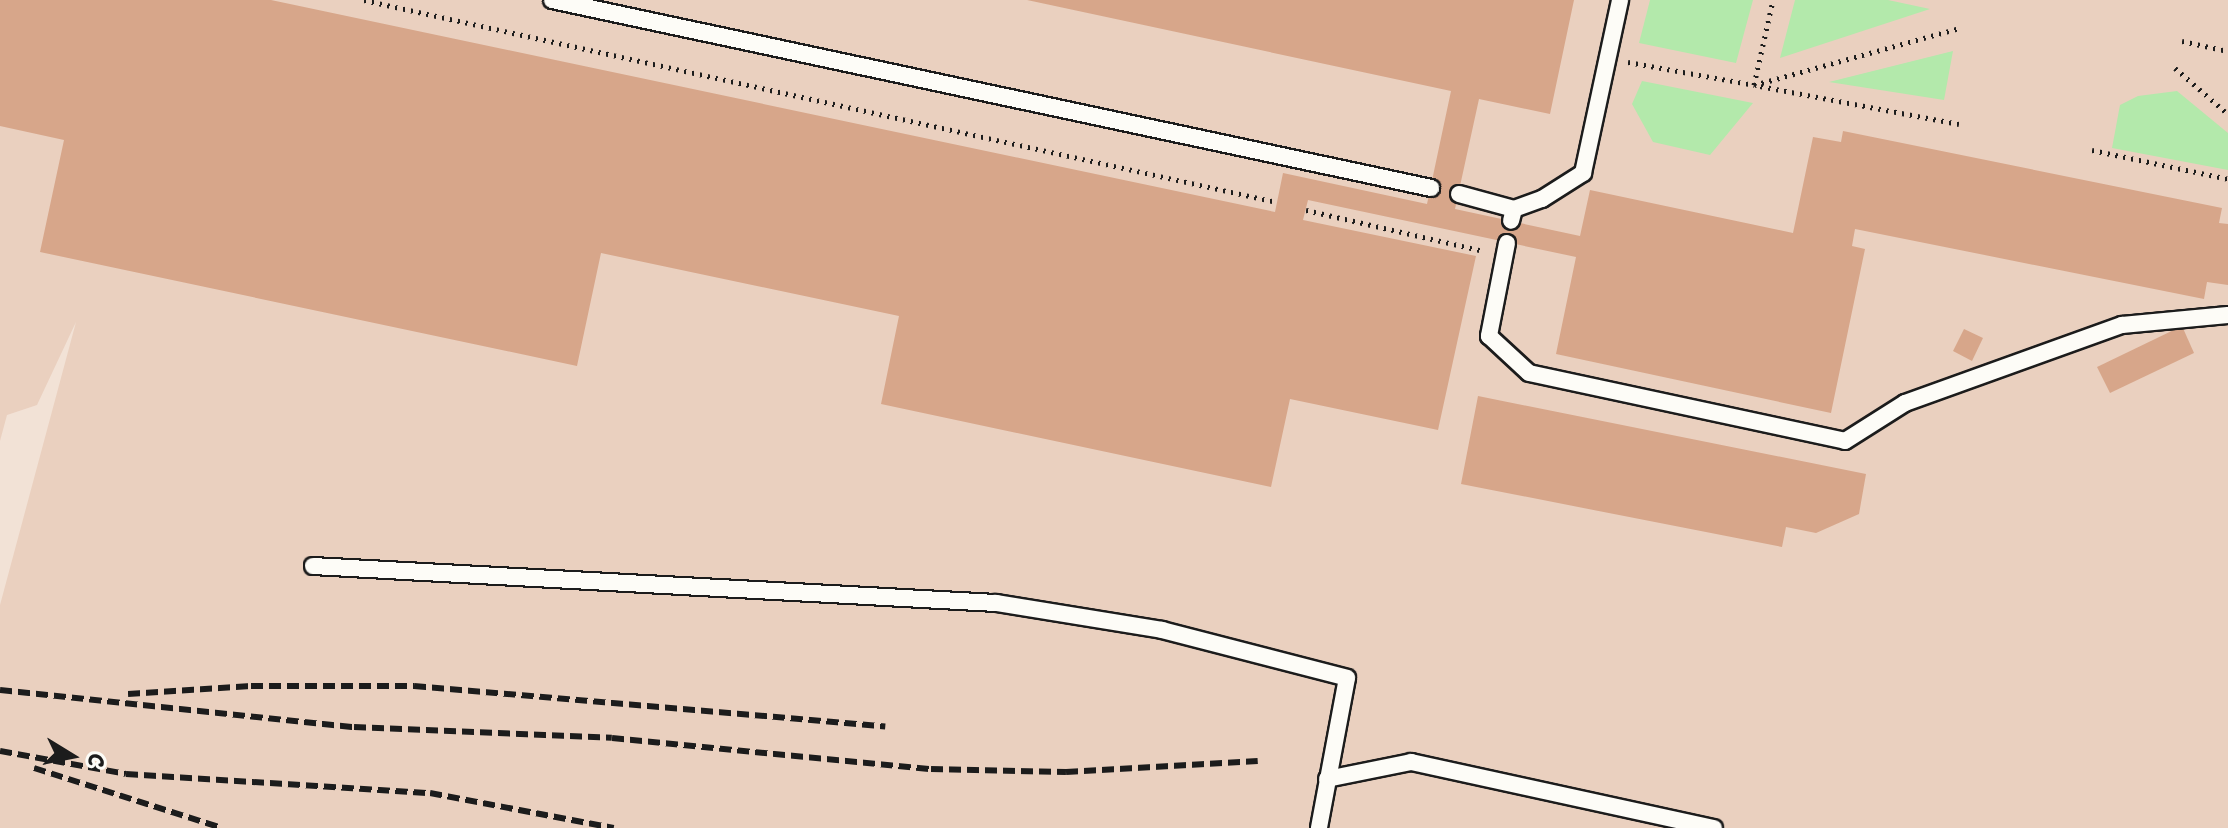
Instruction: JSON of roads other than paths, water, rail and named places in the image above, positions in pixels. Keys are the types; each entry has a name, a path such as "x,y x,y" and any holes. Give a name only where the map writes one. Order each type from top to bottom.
{"lane":[{"path":"552,0 1431,188"},
{"path":"1459,194 1513,215 1583,173 1620,0"},
{"path":"1506,249 1489,336 1529,373 1845,441 1905,403 2122,325 2228,315"},
{"path":"313,566 996,603 1162,630 1347,678 1319,828"},
{"path":"1327,779 1411,762 1714,828"}],"railway":[{"path":"128,694 251,686 414,686 885,726"},
{"path":"0,690 354,727 612,738 931,769 1066,772 1258,761"},
{"path":"0,751 126,774 430,793 614,828"},
{"path":"34,768 222,828"}]}
